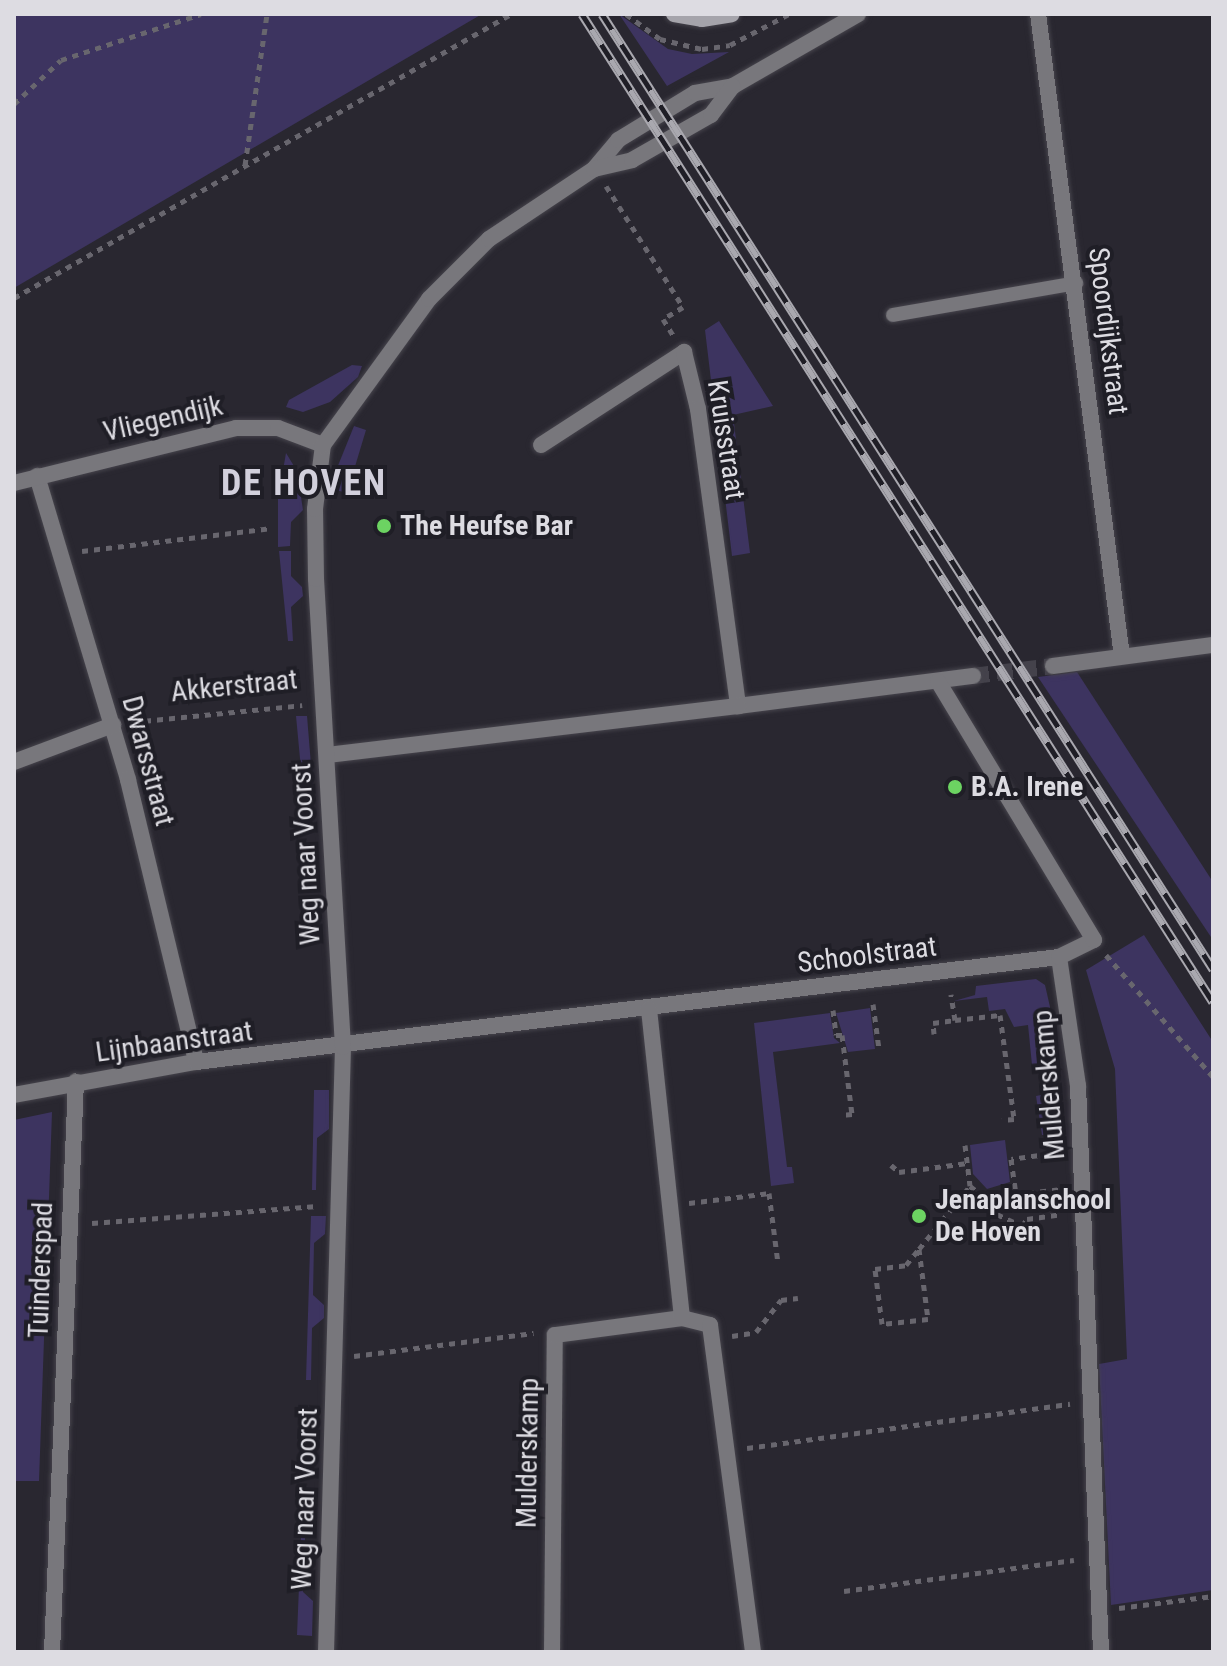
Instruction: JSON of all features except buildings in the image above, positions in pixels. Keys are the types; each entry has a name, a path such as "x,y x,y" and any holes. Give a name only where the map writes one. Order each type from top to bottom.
{"street":[{"path":"674,14 702,19 732,14"},
{"name":"Weg naar Voorst","path":"326,1652 343,1047 315,509 323,445 450,276 511,222 594,169 618,140 695,93 733,86 858,14"},
{"name":"Spoordijkstraat","path":"1038,14 1076,283 1122,656"},
{"name":"Weg naar Voorst","path":"594,169 632,160 711,115 733,86"},
{"name":"Kruisstraat","path":"541,445 684,352 698,409 738,706"},
{"name":"Vliegendijk","path":"14,483 236,428 278,428 323,445"},
{"name":"Dwarsstraat","path":"37,476 113,725 196,1062"},
{"path":"1053,666 1213,645"},
{"path":"327,755 973,676"},
{"name":"Schoolstraat","path":"343,1047 1059,957 1094,940 938,681"},
{"path":"14,762 113,725"},
{"name":"Mulderskamp","path":"1059,957 1076,1056 1101,1652"},
{"path":"649,1009 682,1318"},
{"name":"Lijnbaanstraat","path":"14,1095 196,1062 343,1047"},
{"name":"Tuinderspad","path":"52,1652 76,1082"},
{"path":"555,1335 682,1318 710,1325 753,1652"},
{"name":"Mulderskamp","path":"552,1652 555,1335"}],"lane":[{"path":"893,315 1076,283"}],"path":[{"path":"14,104 61,60 201,14"},
{"path":"245,166 267,14"},
{"path":"14,298 511,14"},
{"path":"594,169 683,307 663,319 684,352"},
{"path":"60,553 272,528"},
{"name":"Akkerstraat","path":"113,725 323,704"},
{"path":"1122,978 1213,1077"},
{"path":"951,994 955,1020"},
{"path":"873,1004 879,1049"},
{"path":"833,1010 836,1035 842,1035 852,1114 841,1115"},
{"path":"934,1034 933,1023 1000,1015 1014,1119 1002,1120"},
{"path":"994,1057 1005,1056"},
{"path":"998,1088 1010,1086"},
{"path":"965,1145 970,1186 984,1197 986,1209 1022,1226 1027,1219 1084,1213"},
{"path":"1016,1194 1011,1159 1066,1152"},
{"path":"891,1165 899,1172 967,1163"},
{"path":"919,1249 928,1319 882,1324 875,1269 906,1265 970,1186"},
{"path":"984,1197 1083,1188"},
{"path":"668,1205 769,1193 778,1263"},
{"path":"69,1225 338,1205"},
{"path":"727,1337 756,1332 781,1300 798,1298"},
{"path":"335,1358 539,1332 555,1335"},
{"path":"726,1450 1091,1402"},
{"path":"844,1591 1074,1560"},
{"path":"1120,1623 1119,1608 1213,1596"}],"shaded area":[{"path":"14,14 482,14 14,288"},
{"path":"619,14 668,49 692,54 729,52 667,86"},
{"path":"719,321 773,406 733,415 750,553 732,556 705,330"},
{"path":"352,365 362,366 358,377 330,402 303,412 286,407 289,400"},
{"path":"354,426 366,430 347,493 332,489 333,478"},
{"path":"286,453 297,471 303,510 291,522 290,546 278,547 278,499"},
{"path":"279,551 291,551 291,576 302,587 303,596 291,607 293,641 288,641"},
{"path":"1077,672 1213,882 1213,940 1038,677"},
{"path":"296,716 307,716 313,789 303,790"},
{"path":"1144,935 1213,1042 1213,1590 1111,1605 1099,1364 1127,1359 1115,1069 1086,970"},
{"path":"1036,979 1045,985 1050,1007 1060,1135 1042,1135 1036,1096 1046,1094 1042,1064 1032,1065 1028,1025 1014,1027 1005,1009 989,1011 987,997 954,1001 975,995 976,986"},
{"path":"870,1008 875,1049 848,1052 836,1013"},
{"path":"830,1013 834,1038 840,1043 773,1052 787,1167 792,1167 794,1183 771,1186 754,1023"},
{"path":"314,1090 329,1090 329,1129 317,1138 316,1190 312,1190"},
{"path":"52,1112 39,1481 14,1481 14,1120"},
{"path":"1005,1140 1010,1182 987,1189 973,1174 970,1145"},
{"path":"311,1216 326,1216 325,1234 314,1243 313,1295 324,1305 324,1318 312,1328 311,1380 306,1380"},
{"path":"301,1537 305,1538 303,1592 313,1601 312,1636 297,1635"}],"tunnel":[{"path":"973,676 1053,666"}],"railway":[{"path":"582,14 1213,1002"},
{"path":"602,14 1213,969"}],"place":[{"name":"The Heufse Bar","path":"384,526"},
{"name":"B.A. Irene","path":"955,787"},
{"name":"Jenaplanschool De Hoven","path":"919,1216"}],"district":[{"name":"DE HOVEN","path":"304,484"}]}
